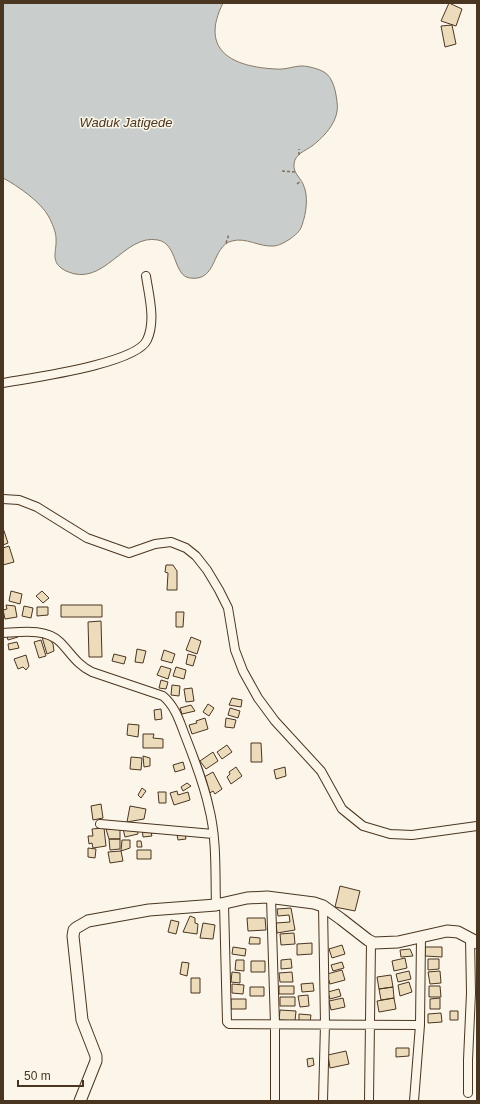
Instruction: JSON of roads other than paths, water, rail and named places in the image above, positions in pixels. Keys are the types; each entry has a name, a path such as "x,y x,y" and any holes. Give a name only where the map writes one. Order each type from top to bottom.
{"street":[{"path":"3,383 82,369 110,362 142,346 147,342 151,331 146,276"},
{"path":"3,499 19,500 37,507 87,538 129,553 155,544 170,542 186,548 196,556 207,570 228,608 235,650 243,671 258,698 275,720 321,771 342,809 363,826 390,834 412,836 477,826"},
{"path":"3,633 27,632 50,635 61,643 83,668 162,696 176,711 193,757 209,808 220,904 227,1022 229,1024 420,1025"},
{"path":"100,824 213,834"},
{"path":"80,1101 95,1066 96,1056 82,1020 73,936 74,930 80,924 88,921 149,910 220,904 247,898 271,898 314,903 323,906 374,943 398,942 447,932 458,932 473,941 468,1093"},
{"path":"271,898 275,1024 275,1101"},
{"path":"323,906 325,1024 323,1101"},
{"path":"414,1101 420,1025 421,937"},
{"path":"369,1101 371,942"}],"water":[{"name":"Waduk Jatigede","path":"3,3 223,3 217,20 215,33 218,44 224,53 234,60 246,65 260,68 283,69 299,66 319,70 327,74 334,85 336,94 337,109 334,121 322,137 298,155 294,164 306,194 305,216 299,231 282,244 275,246 268,246 242,240 232,241 225,244 210,269 205,275 199,278 190,278 185,276 181,272 169,247 158,240 146,240 135,244 92,273 79,275 61,268 57,264 55,257 56,236 49,217 35,200 3,178"}]}
